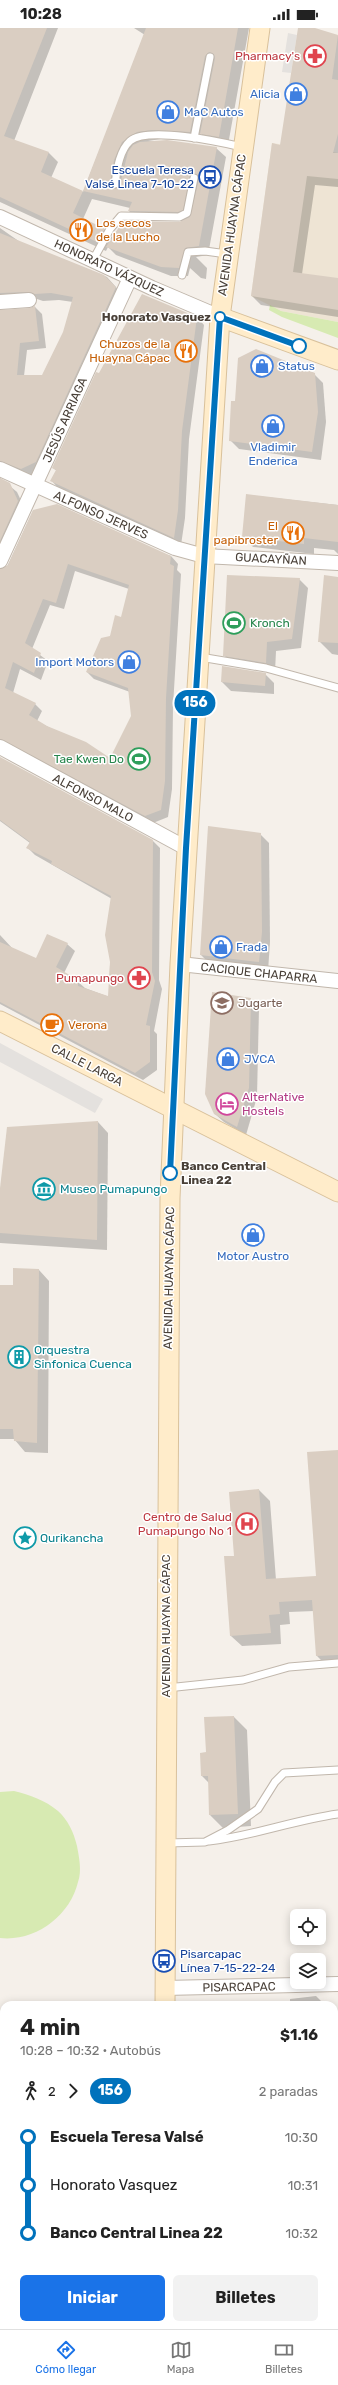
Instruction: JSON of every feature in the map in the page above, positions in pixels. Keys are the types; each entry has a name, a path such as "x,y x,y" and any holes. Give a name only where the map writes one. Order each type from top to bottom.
{"street":[{"name":"AVENIDA HUAYNA CÁPAC","path":"164,1996 165,1688 170,1198 180,964 204,556 220,317 227,254 260,28"},
{"name":"HONORATO VÁZQUEZ","path":"0,217 130,278 220,317"},
{"name":"JESÚS ARRIAGA","path":"0,561 130,278"},
{"path":"0,302 29,300"},
{"path":"220,317 338,360"},
{"name":"ALFONSO JERVES","path":"0,469 169,546 204,556"},
{"name":"GUACAYÑAN","path":"204,556 338,563"},
{"name":"ALFONSO MALO","path":"0,747 186,848"},
{"name":"CACIQUE CHAPARRA","path":"180,964 338,981"},
{"name":"CALLE LARGA","path":"0,1021 173,1110 338,1192"},
{"name":"PISARCAPAC","path":"164,1996 338,1984"}],"lane":[{"path":"194,138 210,57"},
{"path":"115,184 118,161 130,141 150,133 217,141 242,147"},
{"path":"93,260 110,229 120,216 179,216 188,213 194,178"},
{"path":"182,275 188,252 205,250 227,254"},
{"path":"198,657 266,668 338,688"},
{"path":"165,1688 243,1680 289,1667 338,1663"},
{"path":"205,1842 228,1830 258,1809 275,1782 284,1773 338,1770"},
{"path":"164,1843 205,1842 230,1839 296,1822 338,1814"}],"shaded area":[{"path":"288,33 297,35 291,73 282,72"},
{"path":"272,143 338,153 338,322 281,311 251,296"},
{"path":"0,1043 103,1099 95,1113 0,1062"}],"green space":[{"path":"270,305 281,311 338,322 338,338 282,317 269,310"},
{"path":"14,1791 43,1801 53,1807 65,1818 76,1841 80,1873 74,1894 59,1916 38,1931 26,1936 0,1938 0,1792"}],"building":[{"path":"0,28 47,28 4,136 49,152 41,172 83,191 73,213 105,229 97,242 0,197"},
{"name":"MaC Autos","path":"146,28 238,28 219,137 200,134 215,58 214,54 209,52 205,56 190,132 152,130 137,132 122,142 114,160 110,184 115,189 120,185 128,152 133,145 140,142 167,140 217,147 199,246 185,248 179,268 161,267 106,247 123,221 179,222 190,217 199,179 197,174 190,175 183,210 178,212 128,211 132,202 83,191"},
{"path":"298,28 315,28 338,35 332,79 338,80 338,134 333,153 338,153 338,179 307,176 293,272 338,278 338,310 251,296 272,143 280,145"},
{"path":"0,233 104,275 116,287 36,462 21,469 0,461 0,310 30,308 35,306 39,341 20,343 17,375 42,375 63,332 73,297 51,293 0,293"},
{"path":"142,294 197,317 182,431 178,510 174,538 50,481 56,470 52,468 96,372 99,373"},
{"path":"256,349 315,373 318,412 312,452 229,441 231,401 235,401 238,358"},
{"path":"0,478 10,483 18,501 0,541"},
{"path":"246,494 338,505 338,542 304,538 304,544 242,537"},
{"path":"57,504 171,556 170,564 174,566 166,698 165,781 161,810 145,816 0,739 0,569 8,565 33,510","holes":["68,564 129,585 121,617 115,615 110,636 101,638 86,672 128,688 131,716 110,758 86,742 47,726 29,715 36,703 5,688 13,662 34,673 41,653 25,643 43,599 56,603"]},
{"path":"227,575 300,578 292,639 267,642 266,663 223,656"},
{"path":"324,575 338,577 338,643 318,642"},
{"path":"222,666 266,673 265,686 221,682"},
{"path":"0,757 153,840 152,972 155,981 146,1025 150,1026 150,1062 135,1073 0,1002 0,942 36,958 47,934 68,943 56,967 78,980 78,986 108,996 110,962 105,935 111,896 51,864 52,861 26,848 30,842 0,820"},
{"path":"208,826 261,833 262,932 259,962 200,955"},
{"path":"212,992 251,998 249,1088 237,1127 214,1114 205,1094"},
{"path":"98,1121 97,1240 0,1233 0,1188 7,1127"},
{"name":"Orquestra Sinfonica Cuenca","path":"13,1268 39,1269 37,1443 14,1441 13,1429 0,1429 0,1285 13,1285"},
{"name":"Centro de Salud Pumapungo No 1","path":"338,1450 338,1655 316,1656 312,1600 279,1602 280,1614 269,1615 271,1633 230,1636 224,1556 234,1556 229,1492 259,1489 266,1579 316,1576 307,1452"},
{"path":"234,1716 238,1814 209,1815 208,1776 201,1776 200,1753 206,1752 204,1717"}],"bus line":[{"name":"156","path":"170,1173 186,848 220,317 299,346"}],"place":[{"name":"Pharmacy's","path":"315,56"},
{"name":"Alicia","path":"296,94"},
{"name":"MaC Autos","path":"168,112"},
{"name":"Escuela Teresa Valsé Linea 7-10-22","path":"210,177"},
{"name":"Los secos de la Lucho","path":"81,230"},
{"name":"Honorato Vasquez","path":"220,317"},
{"name":"Chuzos de la Huayna Cápac","path":"186,351"},
{"name":"Status","path":"262,366"},
{"name":"Vladimir Enderica","path":"273,426"},
{"name":"El papibroster","path":"293,533"},
{"name":"Kronch","path":"234,623"},
{"name":"Import Motors","path":"129,662"},
{"name":"Tae Kwen Do","path":"139,759"},
{"name":"Frada","path":"221,947"},
{"name":"Pumapungo","path":"139,978"},
{"name":"Jugarte","path":"222,1003"},
{"name":"Verona","path":"52,1025"},
{"name":"JVCA","path":"228,1059"},
{"name":"AlterNative Hostels","path":"227,1104"},
{"name":"Banco Central Linea 22","path":"170,1173"},
{"name":"Museo Pumapungo","path":"44,1189"},
{"name":"Motor Austro","path":"253,1235"},
{"name":"Orquestra Sinfonica Cuenca","path":"19,1357"},
{"name":"Centro de Salud Pumapungo No 1","path":"247,1524"},
{"name":"Qurikancha","path":"25,1538"},
{"name":"Pisarcapac Línea 7-15-22-24","path":"164,1961"}]}
